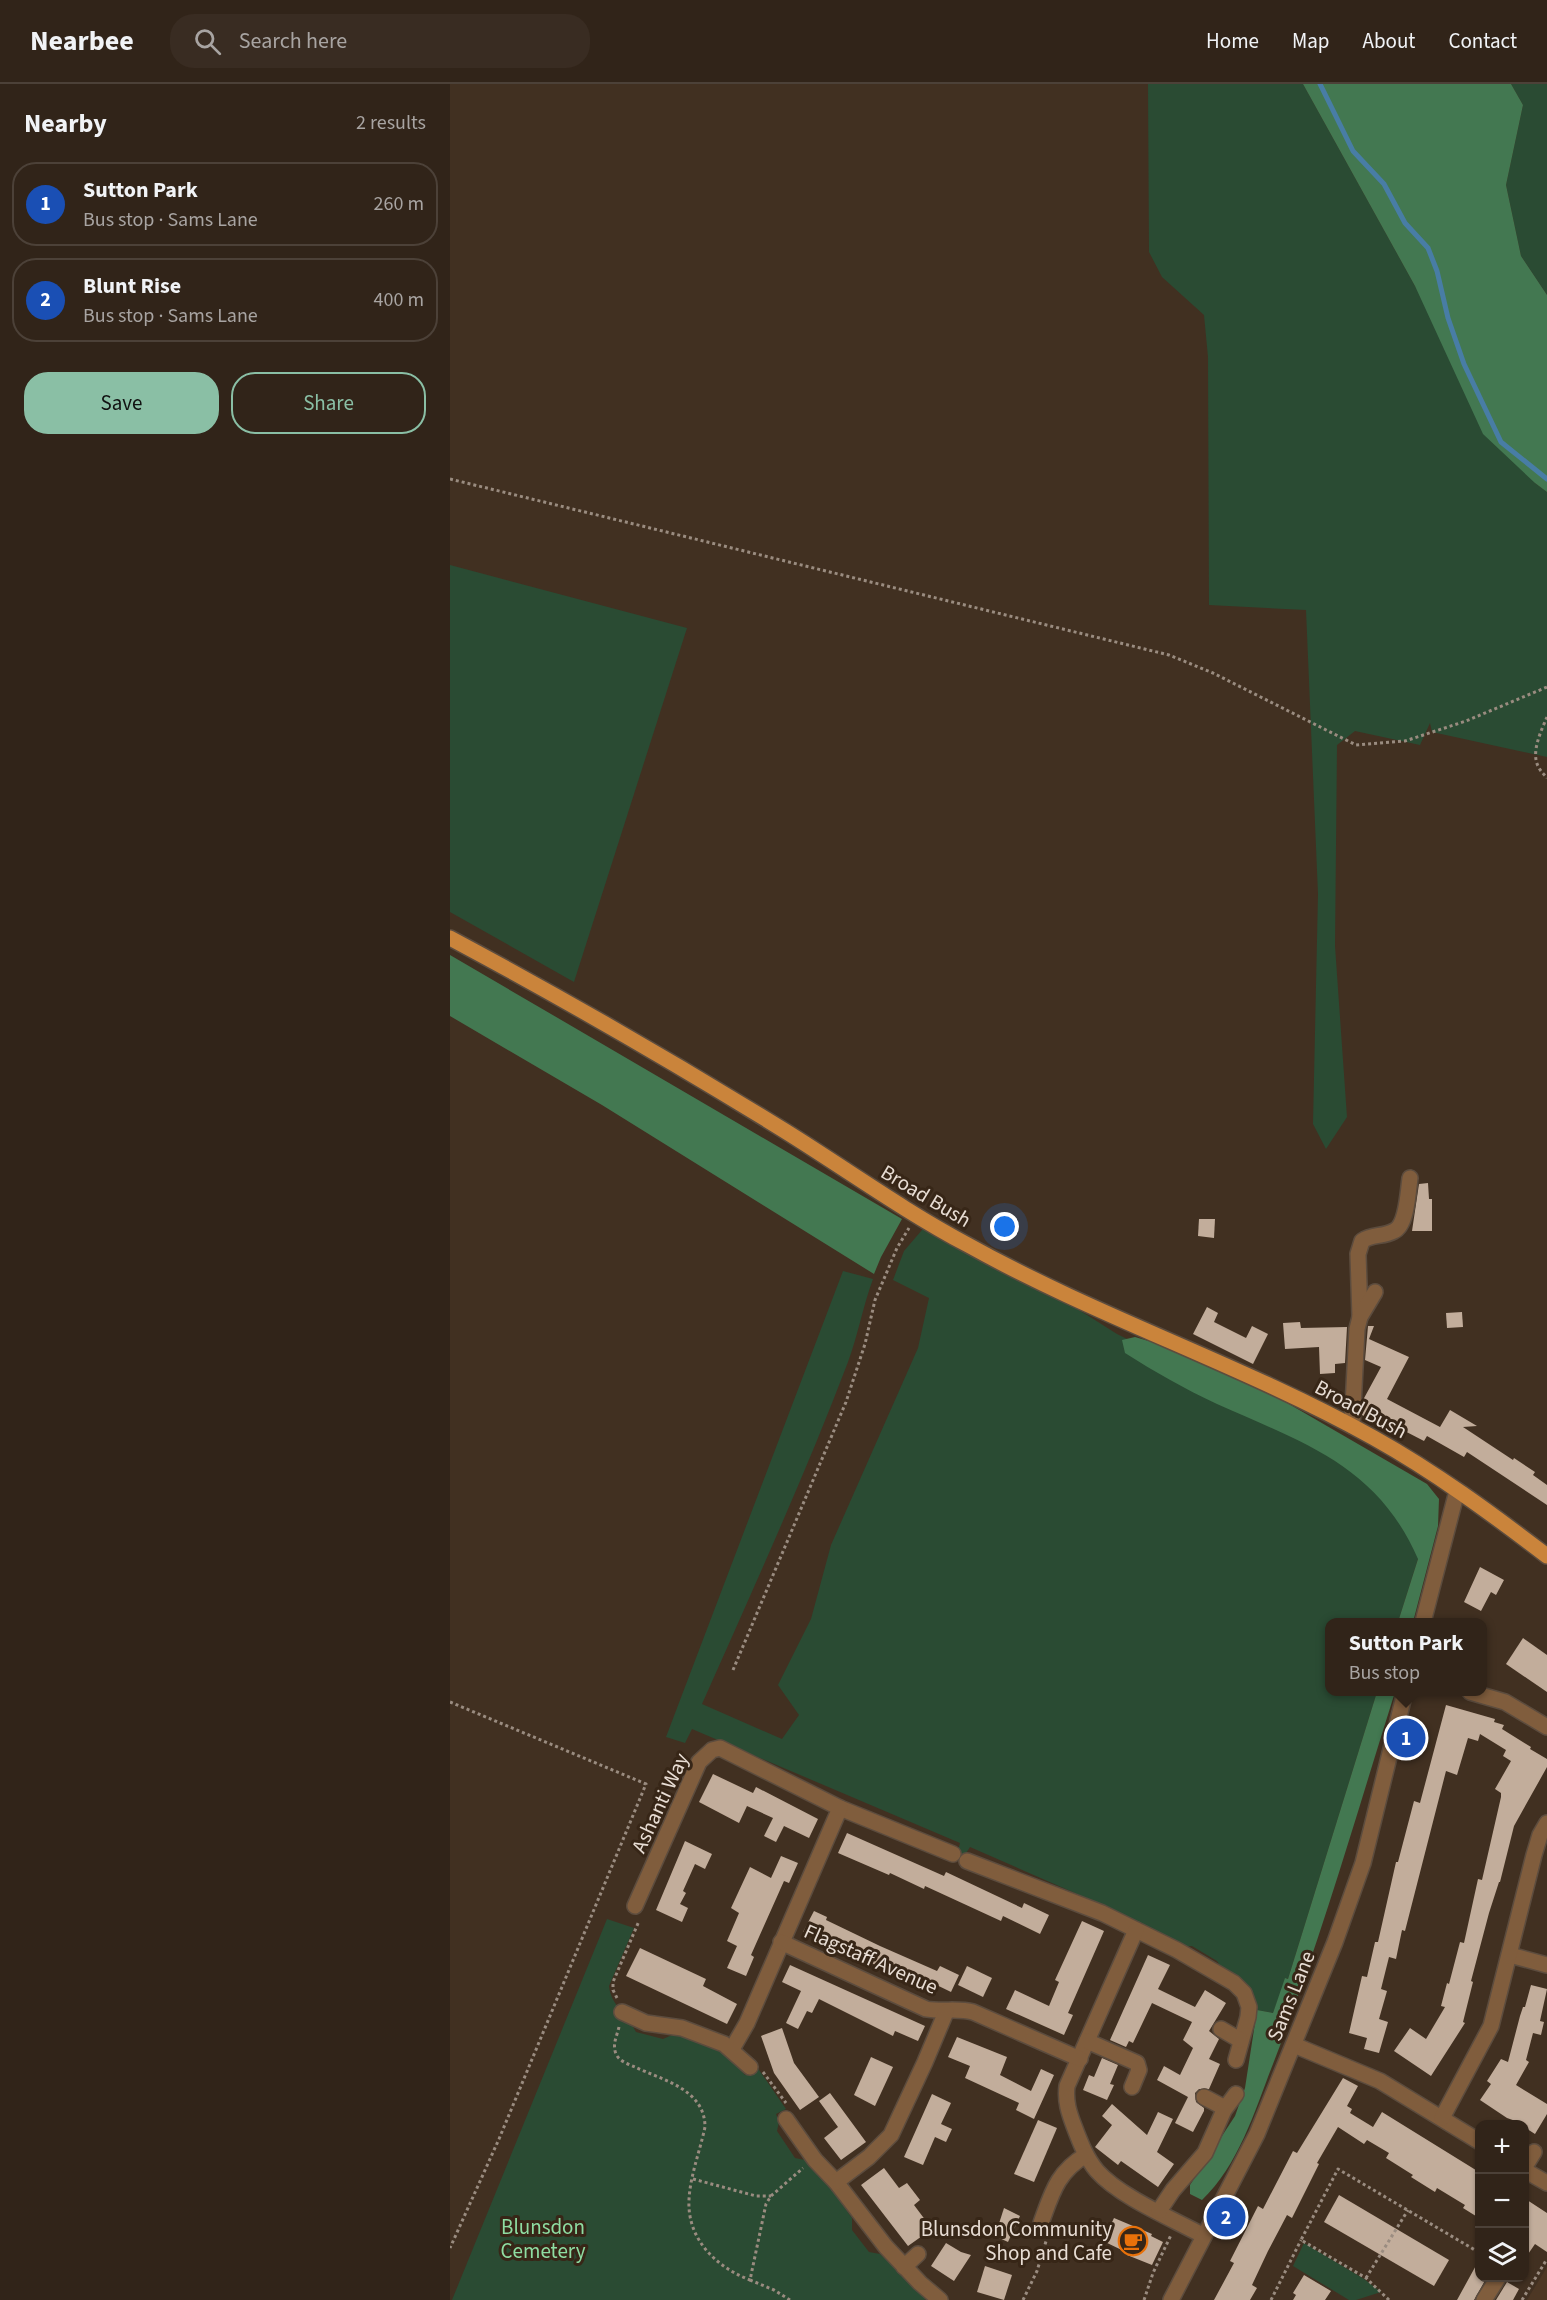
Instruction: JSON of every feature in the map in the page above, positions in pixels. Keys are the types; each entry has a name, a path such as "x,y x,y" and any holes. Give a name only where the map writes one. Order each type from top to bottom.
{"main road":[{"name":"Broad Bush","path":"450,938 682,1068 916,1216 969,1246 1065,1295 1235,1370 1352,1426 1418,1464 1547,1556"}],"street":[{"path":"1360,1317 1358,1254 1362,1241 1370,1236 1394,1232 1400,1226 1405,1213 1410,1178"},
{"path":"1352,1426 1356,1329 1360,1317 1375,1292"},
{"path":"1424,1618 1457,1491"},
{"name":"Sams Lane","path":"1171,2300 1257,2134 1335,1942 1363,1863 1404,1696"},
{"path":"1484,1696 1505,1702 1547,1727"},
{"name":"Ashanti Way","path":"635,1906 699,1762 712,1750 720,1748 840,1808 1102,1913 1177,1950 1234,1983 1248,2000 1248,2017 1236,2060"},
{"path":"732,2049 744,2029 840,1808"},
{"path":"1442,2118 1491,2026 1534,1855 1540,1835 1547,1823"},
{"path":"1136,1930 1066,2094 1068,2110 1086,2155 1098,2172 1126,2193 1204,2236"},
{"name":"Flagstaff Avenue","path":"781,1942 926,2008 946,2012 966,2010 973,2012 1080,2059"},
{"path":"1510,1955 1547,1965"},
{"path":"621,2012 646,2023 689,2031 732,2049 750,2067"},
{"path":"836,2181 869,2157 891,2135 946,2012"},
{"path":"1221,2029 1240,2040"},
{"path":"1087,2041 1137,2063 1139,2070 1132,2087"},
{"path":"1294,2045 1380,2081 1475,2139"},
{"path":"1159,2211 1173,2190 1205,2153 1225,2108 1236,2094"},
{"path":"1204,2097 1225,2108"},
{"path":"786,2119 813,2157 836,2181 855,2208 904,2267 940,2300"},
{"path":"1529,2160 1534,2152"},
{"path":"1041,2223 1061,2176 1070,2165 1086,2155"},
{"path":"1529,2172 1547,2183"},
{"path":"904,2267 918,2254"},
{"path":"1484,2300 1495,2282"}],"path":[{"path":"450,479 1169,655 1213,673 1356,745 1405,741 1466,722 1547,687"},
{"path":"1547,717 1536,746 1536,762 1547,778"},
{"path":"733,1670 846,1402 865,1344 875,1300 886,1271 916,1216"},
{"path":"450,1702 646,1784 499,2139 450,2248"},
{"path":"635,1906 640,1919 613,1982 613,1990 621,2012 614,2046 618,2057 687,2091 699,2104 705,2127 689,2200 690,2217 699,2241 719,2264 790,2300"},
{"path":"750,2067 756,2062 787,2105 786,2119"},
{"path":"750,2280 764,2207 771,2196 813,2157"},
{"path":"1271,2300 1338,2169 1475,2251"},
{"path":"693,2179 756,2196 771,2196"},
{"path":"1366,2278 1408,2210"},
{"path":"1144,2300 1153,2273 1178,2222"},
{"path":"1023,2300 1037,2271 1049,2230 1041,2223"},
{"path":"1301,2240 1366,2278 1389,2300"},
{"path":"1522,2300 1547,2259"}],"shaded area":[{"path":"1547,2267 1547,2300 1527,2300"}],"green space":[{"path":"1148,84 1303,84 1415,286 1535,483 1547,492 1547,757 1432,732 1430,723 1420,745 1355,731 1337,745 1335,946 1347,1117 1326,1149 1313,1124 1318,894 1306,610 1209,605 1208,357 1204,315 1162,277 1149,252"},
{"path":"1303,84 1511,84 1523,105 1506,185 1521,256 1547,295 1547,492 1483,434 1415,286"},
{"path":"1511,84 1547,84 1547,295 1521,256 1506,185 1523,105"},
{"path":"450,565 687,628 574,982 450,912"},
{"path":"450,955 902,1219 874,1274 602,1105 450,1016"},
{"path":"928,1223 1016,1270 1117,1334 1358,1453 1435,1505 1399,1618 1325,1618 1325,1696 1376,1696 1288,1979 1286,1978 1273,2013 1257,2010 1252,1994 1223,1970 1217,1961 1192,1946 1180,1947 1109,1908 970,1847 961,1861 956,1859 960,1843 692,1729 685,1743 666,1737 843,1271 873,1279 852,1352 796,1491 702,1704 782,1739 799,1715 778,1685 811,1619 831,1545 918,1348 929,1298 893,1280 904,1251"},
{"path":"1135,1337 1213,1360 1427,1484 1439,1499 1438,1526 1414,1618 1399,1618 1418,1559 1401,1527 1382,1501 1359,1479 1308,1445 1217,1404 1159,1374 1125,1353 1122,1340"},
{"path":"1376,1696 1394,1696 1337,1879 1273,2064 1236,2154 1215,2186 1202,2200 1190,2194 1190,2185 1235,2116 1245,2088 1257,2010 1273,2013 1285,1978 1288,1979"},
{"name":"Blunsdon Cemetery","path":"607,1919 634,1928 609,1986 616,2005 636,2032 663,2039 679,2032 723,2053 745,2075 757,2067 786,2109 776,2114 779,2122 777,2131 795,2158 805,2160 833,2191 852,2218 852,2230 869,2252 880,2254 924,2296 925,2300 452,2300"},
{"path":"1304,2243 1364,2279 1381,2292 1349,2300 1293,2266"}],"building":[{"path":"1428,1183 1429,1199 1432,1199 1432,1231 1412,1231 1419,1184"},
{"path":"1199,1219 1215,1219 1214,1238 1198,1236"},
{"path":"1207,1307 1218,1313 1214,1322 1246,1338 1252,1326 1268,1334 1253,1364 1193,1334"},
{"path":"1462,1312 1463,1327 1447,1328 1446,1313"},
{"path":"1300,1322 1301,1328 1347,1327 1345,1363 1335,1364 1335,1373 1320,1374 1319,1347 1285,1349 1283,1323"},
{"path":"1368,1326 1374,1326 1369,1339 1409,1357 1387,1399 1440,1427 1450,1410 1477,1426 1463,1427 1535,1472 1533,1475 1547,1485 1547,1505 1467,1452 1464,1457 1427,1436 1424,1441 1393,1425 1390,1430 1362,1415 1363,1400 1381,1367 1365,1360"},
{"path":"1480,1567 1504,1580 1496,1595 1491,1592 1481,1611 1464,1602"},
{"path":"1523,1638 1547,1655 1547,1692 1506,1664"},
{"path":"1446,1705 1495,1719 1494,1722 1504,1725 1502,1729 1547,1759 1547,1767 1514,1826 1471,1981 1473,1982 1463,2022 1465,2023 1431,2076 1394,2051 1410,2028 1426,2039 1445,2007 1441,2006 1447,1983 1449,1984 1460,1942 1464,1943 1478,1879 1482,1880 1501,1797 1501,1793 1495,1789 1511,1761 1503,1756 1506,1750 1480,1734 1478,1741 1468,1738 1457,1775 1446,1771 1405,1931 1402,1930 1396,1959 1389,1957 1381,1989 1387,1991 1379,2019 1388,2022 1379,2053 1364,2049 1367,2038 1349,2033 1362,1976 1367,1977 1375,1942 1378,1942 1396,1862 1398,1862 1414,1801 1420,1803"},
{"path":"713,1774 753,1793 756,1787 818,1819 809,1838 784,1826 776,1842 764,1836 773,1818 747,1806 739,1823 699,1802"},
{"path":"847,1833 944,1876 946,1872 1022,1908 1024,1903 1049,1915 1040,1934 1003,1916 1001,1921 925,1886 924,1889 838,1853"},
{"path":"685,1841 712,1854 705,1869 695,1864 683,1891 686,1893 680,1904 688,1908 682,1922 656,1910"},
{"path":"781,1856 798,1863 789,1883 784,1881 751,1955 754,1957 746,1976 727,1968 737,1946 727,1941 739,1913 731,1908 750,1867 771,1878"},
{"path":"814,1911 827,1917 826,1920 880,1946 937,1971 940,1966 959,1975 951,1992 916,1975 913,1982 803,1932"},
{"path":"1082,1921 1104,1931 1068,2013 1073,2015 1064,2035 1006,2009 1015,1990 1049,2006 1059,1982 1055,1980"},
{"path":"640,1948 706,1979 703,1986 737,2004 727,2024 626,1976"},
{"path":"1148,1955 1170,1965 1158,1989 1195,2007 1205,1990 1226,2003 1209,2031 1219,2039 1209,2059 1220,2064 1209,2089 1199,2089 1195,2093 1196,2102 1204,2108 1204,2111 1193,2132 1175,2123 1188,2097 1157,2080 1164,2066 1180,2075 1193,2048 1183,2040 1192,2022 1152,2003 1133,2043 1129,2041 1126,2047 1110,2040"},
{"path":"790,1965 925,2026 918,2041 895,2031 893,2036 819,1999 812,2013 807,2011 798,2029 786,2023 801,1991 782,1982"},
{"path":"967,1966 992,1978 983,1997 958,1985"},
{"path":"1531,1985 1547,1989 1540,2021 1544,2022 1541,2035 1533,2033 1526,2060 1529,2062 1516,2085 1547,2104 1547,2114 1535,2134 1529,2130 1529,2120 1507,2118 1480,2100 1491,2084 1487,2081 1501,2059 1508,2062 1520,2016"},
{"path":"782,2028 794,2063 819,2097 800,2110 774,2073 761,2036"},
{"path":"957,2037 1007,2057 1000,2075 1031,2091 1041,2069 1054,2075 1034,2119 1016,2110 1019,2103 965,2078 970,2066 948,2057"},
{"path":"871,2057 893,2067 875,2106 854,2095"},
{"path":"1102,2058 1118,2065 1110,2084 1114,2085 1107,2100 1083,2090 1089,2075 1094,2077"},
{"path":"1343,2078 1358,2086 1347,2106 1352,2109 1350,2113 1373,2127 1382,2112 1475,2170 1475,2216 1463,2208 1465,2205 1437,2188 1435,2192 1411,2177 1413,2175 1386,2158 1389,2153 1367,2140 1364,2144 1338,2127 1317,2163 1319,2164 1292,2218 1287,2215 1268,2251 1252,2285 1257,2288 1250,2300 1214,2300 1234,2263 1230,2261 1258,2206 1263,2209 1293,2151 1297,2153"},
{"path":"830,2093 866,2142 841,2160 824,2138 838,2127 819,2101"},
{"path":"932,2094 951,2103 941,2124 952,2129 946,2142 935,2137 923,2165 904,2157"},
{"path":"1112,2104 1147,2135 1158,2112 1173,2119 1157,2152 1174,2164 1158,2187 1121,2161 1118,2165 1095,2147 1112,2125 1102,2116"},
{"path":"1038,2120 1057,2128 1034,2182 1014,2174"},
{"path":"884,2168 899,2188 907,2183 920,2200 914,2205 932,2229 908,2246 861,2185"},
{"path":"1339,2195 1449,2260 1434,2286 1324,2222"},
{"path":"1529,2201 1547,2213 1547,2252 1535,2244 1529,2253"},
{"path":"1004,2208 1020,2216 1008,2242 995,2236"},
{"name":"Blunsdon Community Shop and Cafe","path":"1114,2218 1152,2234 1151,2236 1163,2242 1152,2265 1127,2255 1128,2253 1103,2241"},
{"path":"946,2243 971,2255 954,2281 931,2266"},
{"path":"985,2266 1012,2275 1004,2300 977,2292"},
{"path":"1475,2267 1475,2282 1484,2282 1474,2300 1457,2300"},
{"path":"1304,2275 1331,2291 1325,2300 1293,2300 1296,2295 1293,2293"},
{"path":"1507,2282 1519,2289 1513,2300 1496,2300"}],"waterway":[{"path":"1320,84 1353,151 1384,184 1405,223 1428,248 1464,364 1501,442 1547,479"}],"place":[{"name":"Sutton Park","path":"1406,1738"},
{"name":"Blunt Rise","path":"1226,2217"},
{"name":"Blunsdon Community Shop and Cafe","path":"1133,2241"}]}
